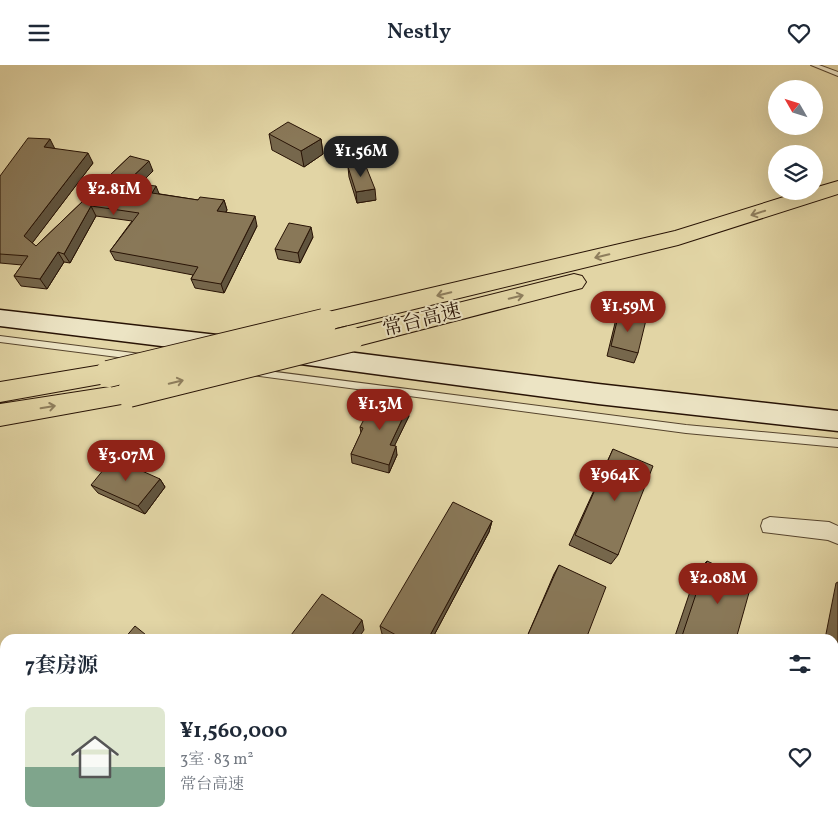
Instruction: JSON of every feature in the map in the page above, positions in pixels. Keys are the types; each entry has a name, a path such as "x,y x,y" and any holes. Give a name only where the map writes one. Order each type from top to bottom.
{"highway":[{"name":"常台高速","path":"0,392 108,374 678,238 838,187"},
{"name":"常台高速","path":"0,415 129,394 350,339 690,252 838,204"}],"main road":[{"path":"0,318 157,335 598,394 838,421"}],"street":[{"path":"770,526 829,531 838,535"}],"lane":[{"path":"814,65 838,74"},
{"path":"0,339 186,363"},
{"path":"206,366 686,429 838,443"}],"building":[{"path":"288,122 321,139 301,151 269,134"},
{"path":"28,138 50,139 44,147 88,153 24,236 36,246 130,156 149,161 129,180 138,181 136,184 156,186 152,193 198,200 200,197 224,200 217,211 255,216 221,284 191,279 198,267 110,251 139,213 91,206 64,254 58,252 40,279 14,276 28,256 0,254 0,176"},
{"path":"365,164 375,189 356,192 348,167"},
{"path":"289,223 311,227 298,253 275,249"},
{"path":"619,313 646,320 638,353 611,346"},
{"path":"376,396 408,407 390,445 396,446 389,465 351,454 363,428 360,427"},
{"path":"613,449 653,466 618,555 575,535"},
{"path":"113,458 160,479 138,506 91,485"},
{"path":"453,502 492,521 431,634 394,634 380,626"},
{"path":"707,561 752,582 737,634 683,634"},
{"path":"559,565 606,587 588,634 528,634"},
{"path":"322,594 362,620 352,634 292,634"},
{"path":"135,626 145,634 128,634"}]}
